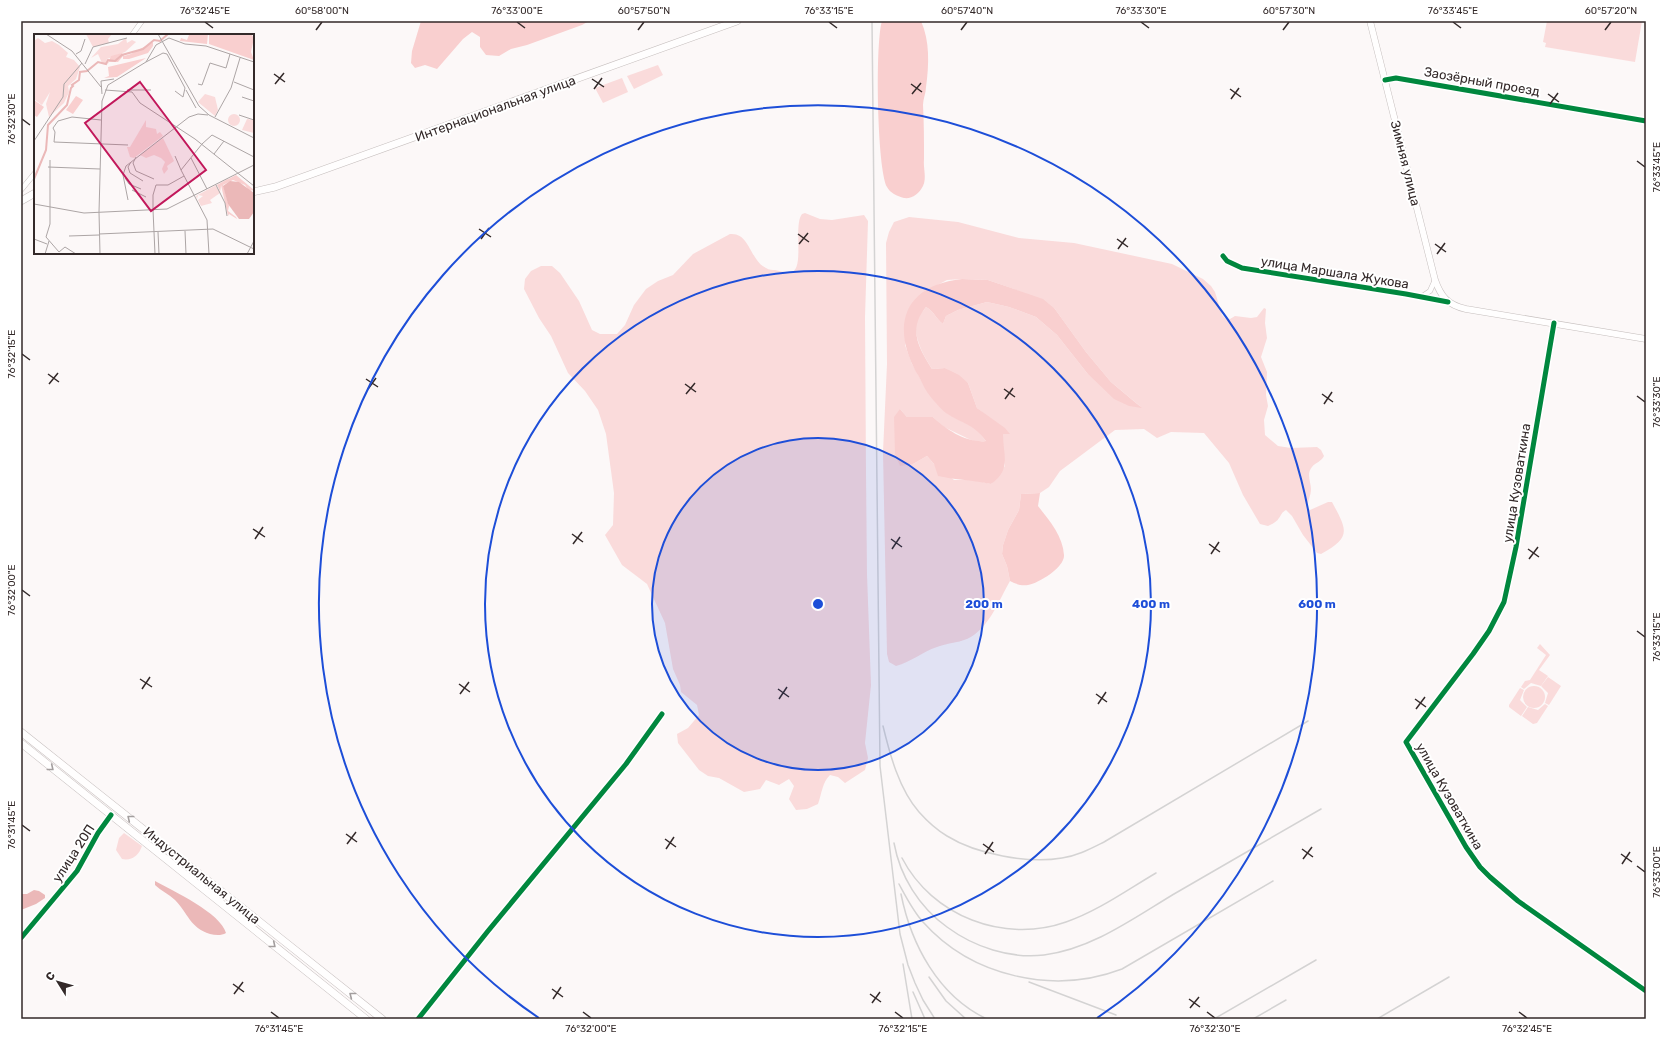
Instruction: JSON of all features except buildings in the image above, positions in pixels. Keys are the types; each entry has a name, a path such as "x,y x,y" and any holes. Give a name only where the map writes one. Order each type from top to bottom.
{"main road":[{"name":"Интернациональная улица","path":"254,192 275,187 737,21"},
{"name":"Зимняя улица","path":"1370,21 1436,280 1440,293 1448,302"},
{"path":"21,201 34,194"},
{"name":"улица Маршала Жукова","path":"1448,302 1466,309 1646,339"},
{"name":"Индустриальная улица","path":"21,732 382,1019"},
{"name":"Индустриальная улица","path":"21,743 366,1019"}],"street":[{"path":"133,34 142,21"},
{"name":"Заозёрный проезд","path":"1385,80 1396,78 1646,121"},
{"path":"21,190 34,174"},
{"name":"улица Маршала Жукова","path":"1223,256 1227,261 1242,268 1448,302"},
{"path":"1421,297 1430,291 1436,280"},
{"path":"1433,299 1436,280"},
{"name":"улица Кузоваткина","path":"1554,323 1516,547 1504,602 1489,631 1473,654 1406,742 1466,846 1480,867 1490,878 1514,897 1646,991"},
{"path":"418,1019 488,931 626,764 662,714"},
{"name":"улица 20П","path":"21,938 77,871 98,833 111,815"}],"shaded area":[{"path":"421,21 589,21 582,25 527,45 511,49 499,56 486,55 480,47 480,37 472,32 463,39 437,69 425,65 415,68 411,63 412,51"},
{"path":"882,21 921,21 926,37 928,70 923,100 925,180 923,186 915,195 907,198 894,194 887,187 881,156 878,105 878,53"},
{"path":"1547,21 1642,21 1635,62 1545,47 1546,43 1543,42"},
{"path":"658,65 663,75 634,89 627,76"},
{"path":"622,78 628,92 603,103 595,88"},
{"path":"805,213 820,219 832,220 864,215 868,221 865,317 867,574 871,685 865,743 868,758 865,770 845,783 838,777 830,775 824,785 818,804 807,809 796,810 789,799 794,786 789,779 779,785 766,780 760,789 744,792 719,778 708,776 699,770 678,743 677,734 688,728 699,715 697,705 681,692 680,685 673,669 665,623 647,584 622,565 605,535 613,525 614,493 606,434 598,410 585,391 568,373 551,336 539,318 524,289 525,279 531,271 541,266 552,266 560,273 579,301 592,330 600,334 617,334 625,325 634,305 646,289 658,281 673,275 693,254 730,234 742,237 756,259 767,269 791,272 795,269 797,264 798,227 802,214"},
{"path":"909,217 958,222 1019,238 1074,243 1172,264 1203,279 1211,286 1215,292 1222,315 1225,318 1230,319 1235,316 1251,318 1257,317 1264,308 1266,309 1265,323 1267,338 1261,357 1267,372 1266,395 1268,406 1264,420 1265,435 1278,446 1291,448 1317,447 1321,450 1324,456 1312,467 1309,472 1311,489 1308,508 1310,510 1328,502 1332,502 1341,520 1344,532 1338,543 1321,554 1317,553 1303,535 1292,516 1286,510 1273,524 1268,526 1260,524 1243,495 1229,463 1204,433 1171,432 1157,438 1144,429 1115,430 1060,471 1049,487 1040,493 1021,494 1019,510 1008,530 1003,545 1002,554 1007,566 1010,581 993,613 981,628 967,639 932,649 912,660 896,666 889,662 887,654 883,452 887,364 886,243 894,222","holes":["947,280 988,280 1014,289 1055,309 1086,352 1111,382 1141,407 1087,373 1057,335 1036,317 1009,307 987,302 958,310 946,316 943,324 926,307 918,317 916,330 919,344 932,369 945,368 968,383 977,408 1009,434 1003,434 1005,466 991,484 974,480 954,480 934,464 927,456 913,464 900,409 907,417 933,417 944,427 973,441 986,441 975,428 948,414 929,394 912,364 905,345 926,291"]},
{"path":"962,279 988,280 1043,299 1055,309 1086,352 1111,382 1142,408 1129,406 1114,399 1087,373 1057,335 1036,317 1009,307 987,302 958,310 946,316 943,324 926,307 917,323 916,330 919,346 932,369 945,368 959,375 968,383 977,408 1005,428 1010,434 1003,434 1005,456 1004,467 1002,473 991,484 938,476 934,464 927,456 913,464 900,466 895,454 894,417 900,409 907,417 933,417 944,427 957,435 971,440 986,441 973,428 946,413 930,396 916,372 908,354 904,338 904,323 908,309 916,298 928,289 943,283"},
{"path":"1040,493 1038,506 1058,535 1064,555 1063,560 1050,574 1033,584 1023,585 1010,581 1007,566 1002,554 1003,545 1008,530 1019,510 1021,494"},
{"path":"1540,644 1550,655 1539,670 1548,676 1541,686 1531,683 1524,689 1521,687 1525,681 1530,680 1546,655 1537,648"},
{"path":"1548,677 1561,686 1549,705 1545,703 1548,693 1541,686"},
{"path":"1530,686 1538,686 1545,693 1545,701 1538,708 1530,708 1523,701 1523,693"},
{"path":"1520,688 1524,690 1520,700 1527,707 1521,716 1509,707"},
{"path":"1545,704 1548,706 1537,723 1533,724 1522,716 1528,707 1538,710"},
{"path":"124,833 142,846 135,857 129,859 122,859 116,850 119,838"},
{"path":"155,881 206,910 222,925 226,933 220,935 212,934 198,928 175,900 155,885"},
{"path":"34,890 45,895 45,898 36,904 21,910 21,894 27,894"}],"railway":[{"path":"872,21 880,766 900,934 908,965 915,983 923,1000 935,1019"},
{"path":"883,726 892,760 906,793 919,812 936,828 947,836 972,848 1003,856 1034,860 1048,860 1073,856 1104,842 1308,721"},
{"path":"894,843 901,867 912,890 928,910 947,927 969,940 993,950 1018,955 1044,955 1062,952 1112,931 1321,809"},
{"path":"902,858 915,878 932,896 951,910 972,920 995,927 1018,929 1042,928 1066,922 1101,906 1156,873"},
{"path":"899,884 919,918 943,941 965,956 990,968 1015,976 1042,980 1069,980 1096,977 1122,969 1273,881"},
{"path":"901,894 912,931 929,967 954,997 987,1019"},
{"path":"1214,1019 1316,960"},
{"path":"903,964 912,1019"},
{"path":"929,977 946,1001 966,1019"},
{"path":"1377,1019 1449,977"},
{"path":"1029,982 1116,1015"},
{"path":"913,992 925,1019"},
{"path":"1253,1019 1286,1000"}],"cycle path":[{"path":"1385,80 1396,78 1646,121"},
{"path":"1223,256 1227,261 1242,268 1448,302"},
{"path":"1554,323 1516,547 1504,602 1489,631 1473,654 1406,742 1466,847 1480,867 1518,901 1646,991"},
{"path":"418,1019 488,931 626,764 662,714"},
{"path":"21,938 77,871 98,833 111,815"}]}
